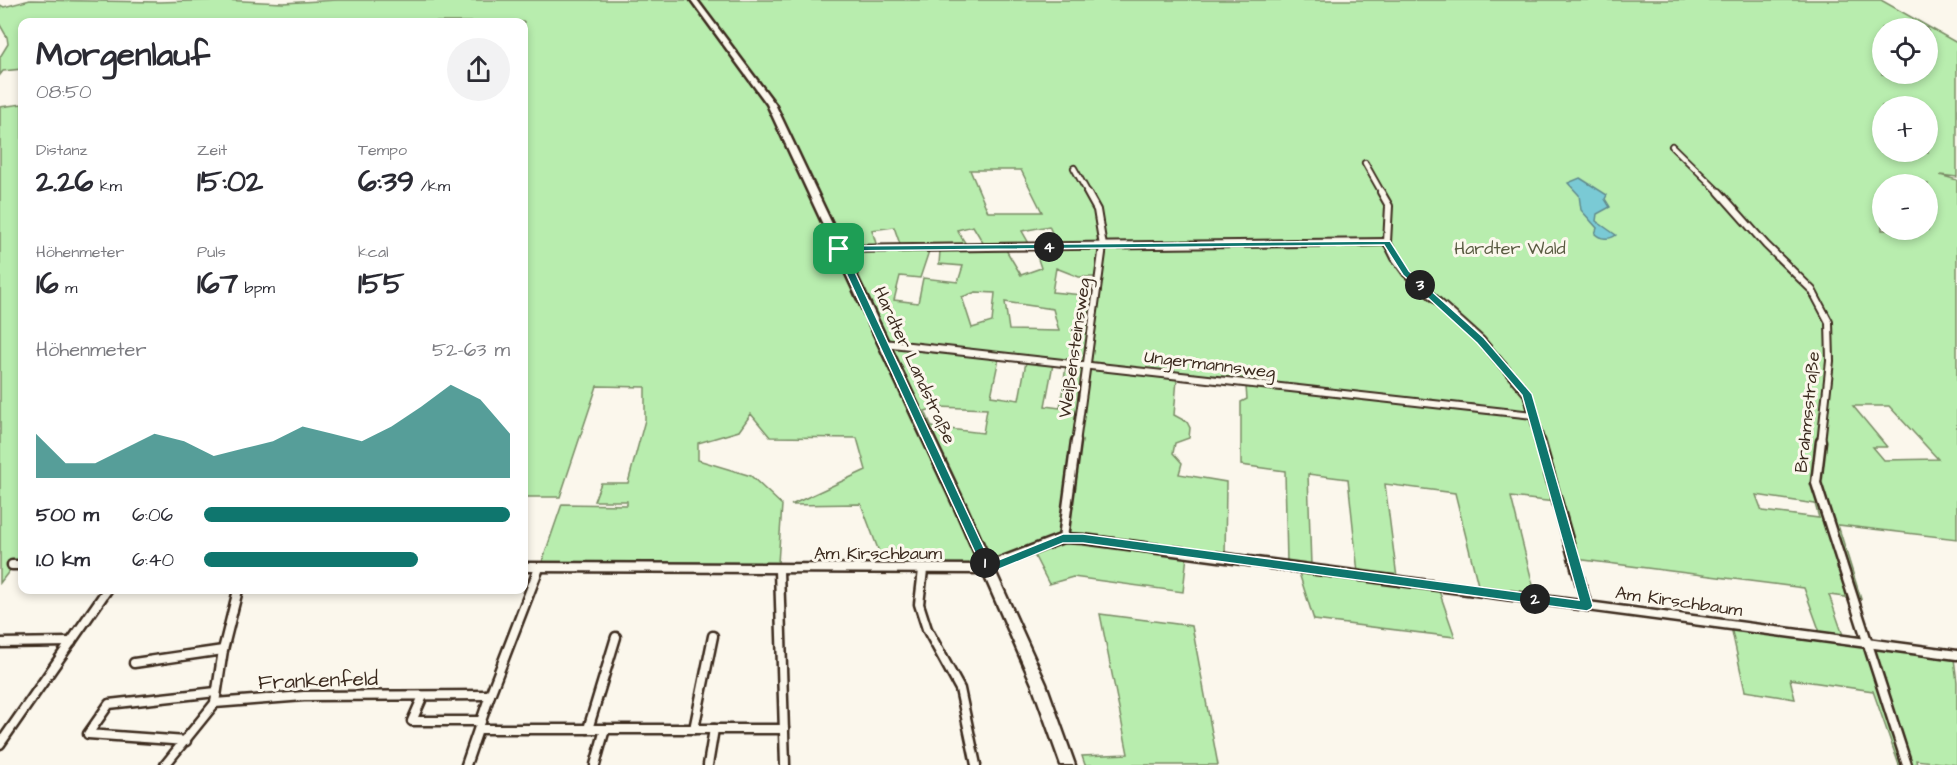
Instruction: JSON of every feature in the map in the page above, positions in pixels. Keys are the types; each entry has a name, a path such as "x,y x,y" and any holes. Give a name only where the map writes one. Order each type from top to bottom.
{"main road":[{"name":"Hardter Landstraße","path":"694,0 771,104 988,569 1039,684 1068,765"}],"street":[{"name":"Brahmsstraße","path":"1672,146 1703,174 1766,245 1812,290 1829,322 1830,362 1816,480 1907,765"},
{"path":"1365,163 1389,206 1387,242 1406,273 1481,340 1527,394 1587,606"},
{"name":"Weißensteinsweg","path":"1063,538 1103,246 1098,210 1074,168"},
{"path":"839,249 1387,242"},
{"name":"Ungermannsweg","path":"883,343 1533,415"},
{"name":"Am Kirschbaum","path":"528,567 988,569 1063,538 1083,539 1957,656"},
{"path":"12,565 18,565"},
{"path":"466,765 490,695 539,568"},
{"path":"779,570 785,765"},
{"path":"922,570 919,604 927,629 960,689 976,765"},
{"path":"0,744 104,594"},
{"path":"165,765 215,703 223,650 237,594"},
{"path":"694,729 713,636"},
{"path":"588,729 616,637"},
{"path":"0,643 71,642"},
{"path":"134,663 223,650"},
{"path":"186,741 88,734 109,704 216,692"},
{"name":"Frankenfeld","path":"215,703 304,696 490,695"},
{"path":"423,696 412,721 588,729 784,729"},
{"path":"595,765 605,729"},
{"path":"708,765 714,729"}],"green space":[{"name":"Hardter Wald","path":"30,0 159,2 224,0 283,3 337,0 1881,0 1913,18 1872,18 1872,84 1938,84 1938,32 1957,43 1957,177 1940,175 1957,180 1957,539 1838,525 1861,599 1829,595 1844,638 1821,635 1804,588 1576,559 1555,502 1511,497 1536,597 1479,589 1455,493 1385,484 1397,578 1358,573 1348,479 1308,474 1311,566 1287,563 1285,471 1241,465 1241,402 1247,399 1246,387 1177,379 1174,415 1187,422 1190,428 1189,438 1175,443 1173,453 1182,463 1179,474 1226,482 1225,560 1187,555 1183,592 1073,577 1049,584 1033,553 980,565 884,565 861,504 791,505 866,470 857,438 770,437 751,414 739,431 698,443 698,460 751,476 782,505 778,563 542,562 562,504 627,505 627,501 594,501 601,483 628,483 645,420 645,387 597,386 560,497 528,497 528,18 18,18 18,69 3,71 0,75 0,57 8,44 0,25 0,5 4,7","holes":["970,170 1021,170 1042,212 988,212","973,226 985,246 967,246 957,230","1049,226 1057,244 1030,245 1022,231","894,227 901,247 877,247 872,230","1006,250 1035,250 1041,268 1021,275","929,251 940,251 939,264 963,266 958,282 923,278 918,303 894,300 900,276 920,278","1056,268 1079,277 1095,277 1093,296 1052,292","976,292 995,293 992,322 972,328 962,297","1005,302 1053,309 1059,331 1009,330","999,358 1026,362 1019,400 991,396","1053,364 1066,366 1060,408 1045,406","1853,406 1889,406 1938,459 1884,460 1873,447 1887,447","939,407 987,409 983,433 932,427 925,411","1756,495 1815,504 1819,518 1762,511"]},
{"path":"18,105 18,561 0,583 0,107"},
{"path":"1303,570 1438,588 1455,637 1314,620 1299,573"},
{"path":"1100,614 1192,626 1218,765 1085,765 1082,756 1128,754"},
{"path":"1731,627 1857,645 1865,649 1904,765 1899,765 1873,691 1790,679 1795,699 1745,691"},
{"path":"1879,647 1880,650 1954,659 1957,682 1957,765 1916,760 1917,765 1912,765 1874,648"}],"water":[{"path":"1580,178 1607,195 1605,199 1610,207 1597,214 1596,221 1616,235 1614,237 1605,238 1595,234 1597,228 1581,210 1579,195 1568,183"}],"route":[{"path":"1387,242 1406,273 1481,340 1527,394 1587,606 1083,539 1063,538 988,569 839,249 1387,242"}]}
